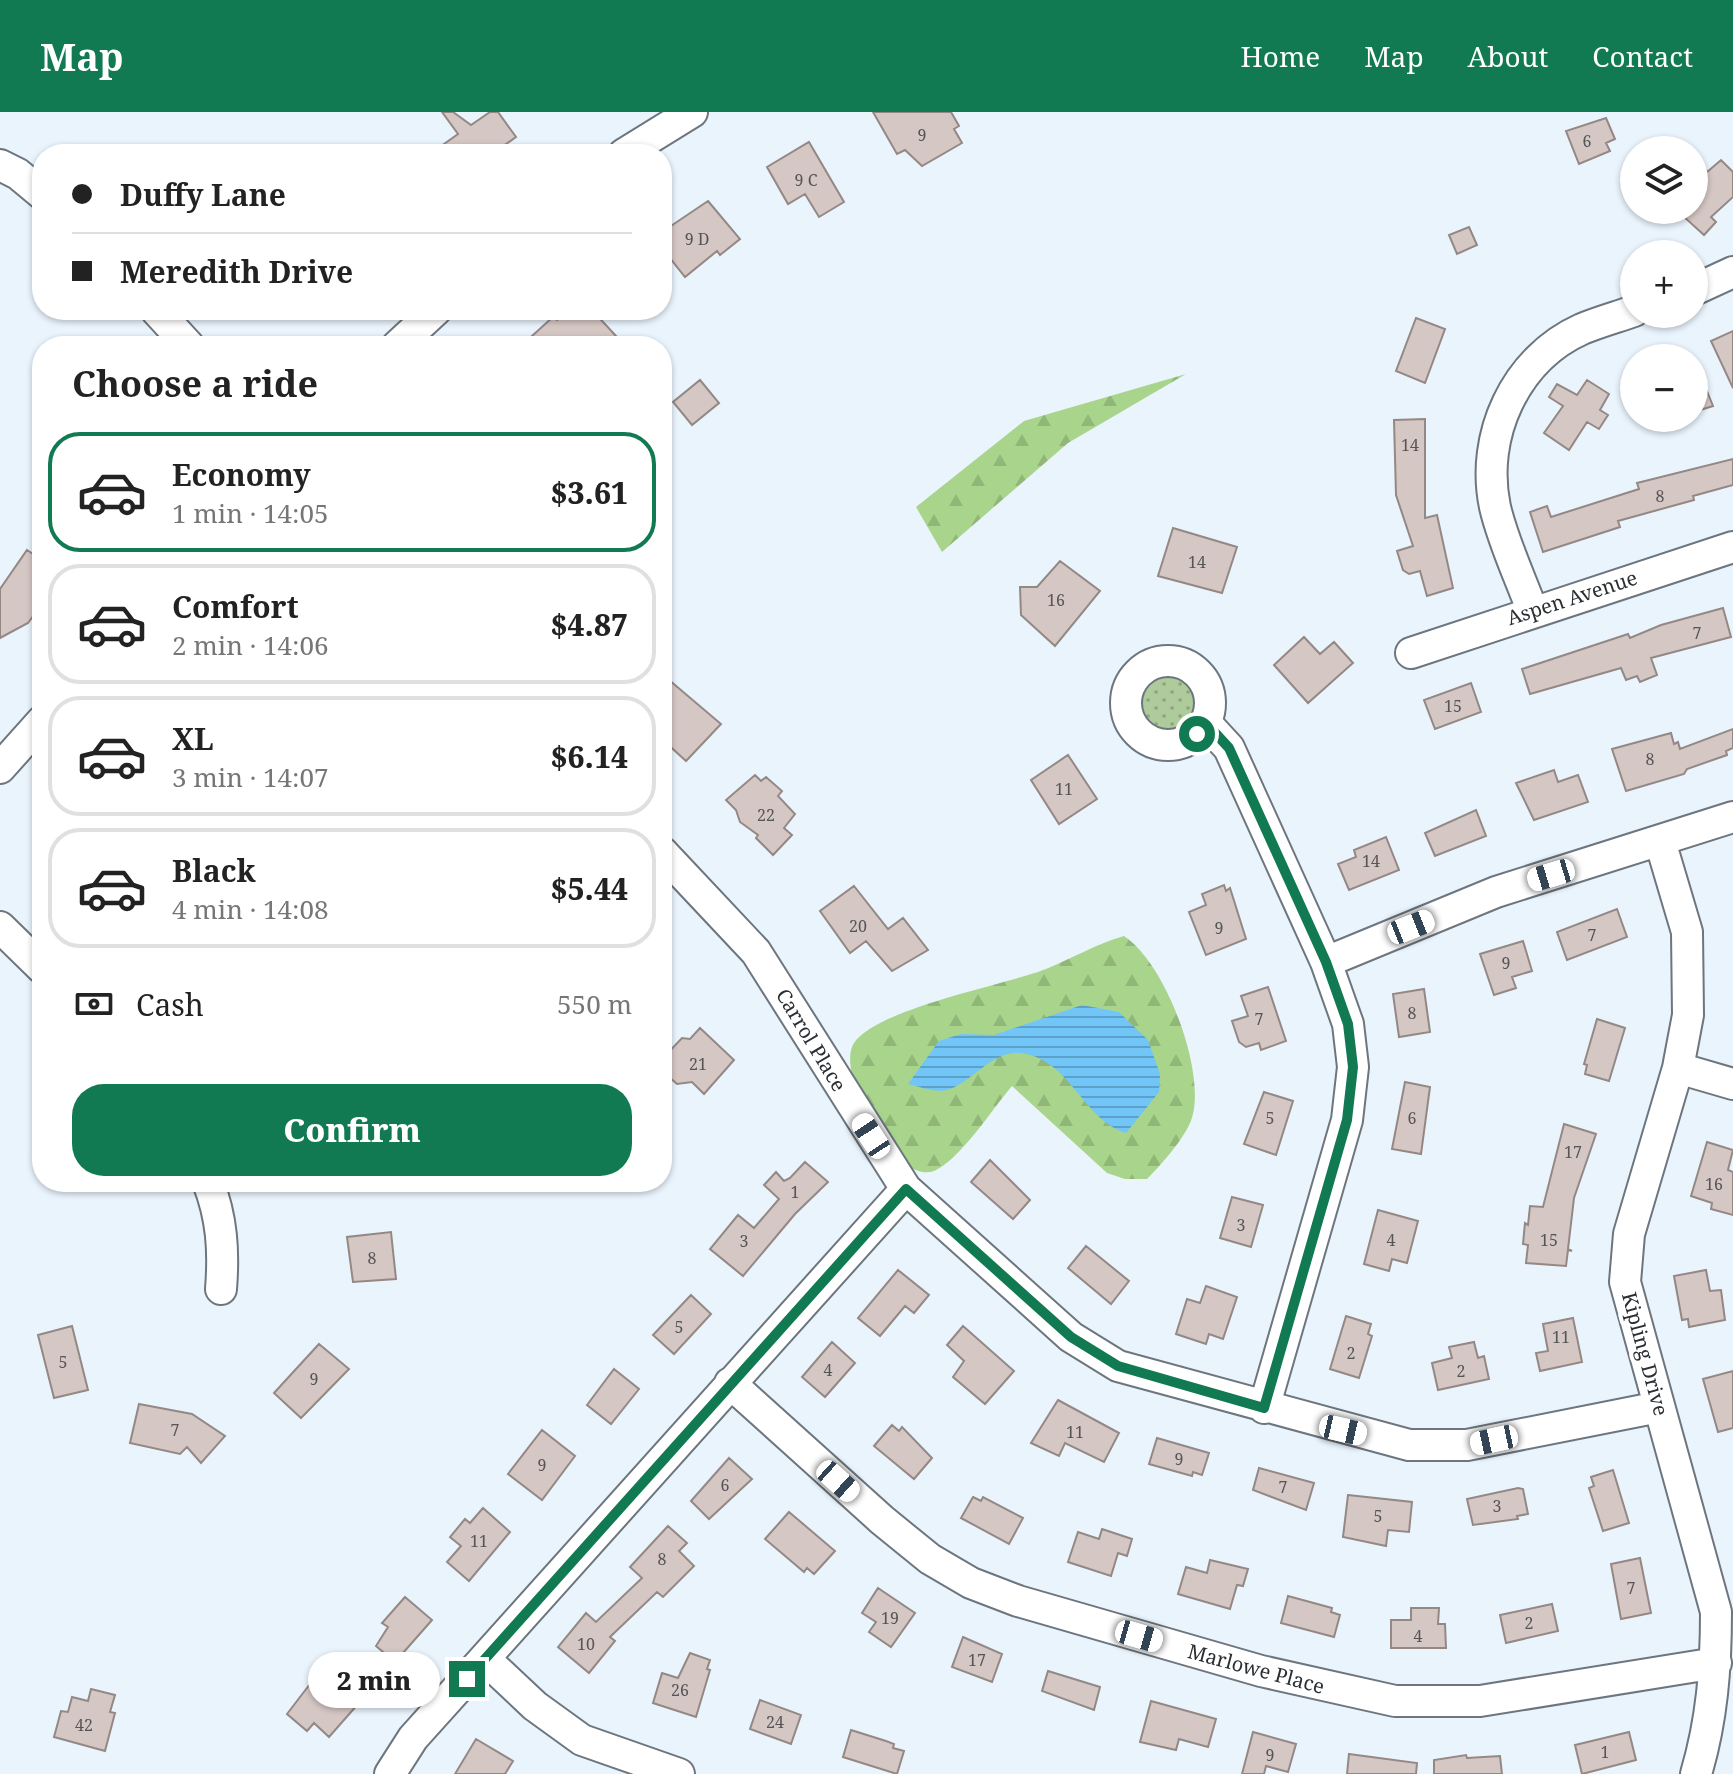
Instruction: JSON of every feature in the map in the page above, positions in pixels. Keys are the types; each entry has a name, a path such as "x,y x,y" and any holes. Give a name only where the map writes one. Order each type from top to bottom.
{"street":[{"path":"640,144 692,112"},
{"path":"0,165 32,186"},
{"path":"1708,284 1733,272"},
{"path":"1532,610 1496,508 1491,474 1495,436 1507,401 1524,374 1546,352 1580,330 1620,316"},
{"path":"165,320 180,336"},
{"path":"408,336 425,320"},
{"name":"Aspen Avenue","path":"1411,653 1532,610 1733,547"},
{"path":"1206,723 1229,748 1326,962 1348,1024 1353,1067 1347,1120 1264,1408"},
{"path":"0,768 32,732"},
{"path":"1326,962 1496,892 1733,817"},
{"name":"Kipling Drive","path":"1660,841 1687,932 1688,1015 1678,1068 1629,1234 1625,1282 1716,1612 1716,1663 1709,1730 1696,1774"},
{"name":"Carrol Place","path":"672,863 756,952 906,1189 1071,1337 1118,1366 1409,1445 1467,1445 1659,1407"},
{"path":"0,927 32,958"},
{"path":"1678,1068 1733,1084"},
{"path":"390,1774 413,1738 586,1550 730,1383 906,1189"},
{"path":"212,1192 224,1246 221,1289"},
{"name":"Marlowe Place","path":"730,1383 882,1520 930,1559 971,1583 1018,1601 1261,1671 1395,1701 1480,1701 1716,1663"},
{"path":"485,1659 535,1706 582,1740 679,1774"}],"green space":[{"path":"1186,374 1068,443 942,552 916,507 1024,421"},
{"path":"1168,668 1193,678 1203,703 1193,728 1168,738 1143,728 1133,703 1143,678"},
{"path":"1124,936 1154,968 1167,992 1187,1044 1193,1070 1195,1094 1190,1122 1174,1149 1147,1179 1125,1179 1107,1173 1012,1086 965,1145 934,1171 919,1171 887,1145 872,1124 853,1077 850,1057 854,1043 867,1030 914,1008 1046,969"}],"water":[{"path":"1082,1005 1119,1012 1148,1040 1160,1074 1159,1092 1126,1133 1098,1116 1052,1066 1021,1053 1001,1056 950,1089 934,1090 908,1084 939,1041 961,1034 994,1035"}],"building":[{"path":"442,112 453,112 471,125 490,112 498,112 516,137 506,144 444,144 458,134"},
{"path":"873,112 951,112 959,126 954,129 962,143 922,166 905,150 897,154"},
{"path":"1606,118 1615,139 1606,143 1610,151 1579,164 1566,131"},
{"path":"809,142 844,202 819,217 805,194 788,204 767,167"},
{"path":"1721,160 1733,172 1733,197 1711,217 1716,222 1704,235 1692,224 1708,224 1708,171"},
{"path":"708,201 740,239 720,255 717,251 685,277 672,261 672,225"},
{"path":"1469,227 1477,245 1457,254 1449,235"},
{"path":"1416,318 1445,329 1425,383 1396,371"},
{"path":"550,320 601,320 616,336 532,336"},
{"path":"1733,331 1733,388 1711,341"},
{"path":"700,380 719,403 692,425 673,402"},
{"path":"1587,380 1609,394 1600,410 1608,415 1599,429 1587,422 1569,450 1544,433 1563,406 1549,397 1557,384 1577,395"},
{"path":"1425,419 1425,518 1437,515 1453,588 1427,596 1420,571 1409,574 1403,570 1397,551 1413,546 1396,495 1394,420"},
{"path":"1733,459 1733,485 1693,496 1694,500 1618,521 1620,527 1543,552 1530,512 1547,506 1551,517 1639,489 1637,483"},
{"path":"1173,528 1237,547 1222,593 1158,576"},
{"path":"27,550 32,553 32,618 28,623 0,638 0,589"},
{"path":"1060,561 1100,591 1055,646 1021,615 1020,587 1037,587"},
{"path":"1723,608 1731,637 1651,658 1657,675 1640,682 1637,676 1626,680 1621,668 1530,694 1522,669 1628,634 1630,638 1661,625"},
{"path":"1304,637 1320,654 1334,642 1353,663 1308,703 1274,665"},
{"path":"672,682 721,724 686,761 672,748"},
{"path":"1471,683 1481,712 1435,729 1424,700"},
{"path":"1733,729 1733,748 1726,751 1727,755 1687,769 1684,774 1626,791 1612,749 1671,733 1674,744 1678,742 1680,749"},
{"path":"1068,755 1097,799 1059,824 1031,780"},
{"path":"1554,770 1558,782 1578,775 1588,802 1534,820 1516,783"},
{"path":"755,775 761,781 766,777 782,791 778,796 795,814 784,828 792,835 773,855 756,838 758,835 740,822 736,810 726,800"},
{"path":"1476,810 1486,836 1435,856 1425,833"},
{"path":"1386,837 1399,870 1349,890 1338,864 1356,857 1354,850"},
{"path":"1224,885 1226,891 1230,888 1246,939 1206,955 1189,912 1206,905 1202,894"},
{"path":"854,886 888,929 903,918 928,950 892,971 866,941 850,953 820,911"},
{"path":"1617,909 1627,937 1567,960 1557,932"},
{"path":"1523,941 1532,971 1512,977 1516,988 1494,995 1480,954"},
{"path":"1268,987 1286,1041 1261,1050 1259,1043 1246,1047 1239,1042 1232,1021 1248,1016 1241,996"},
{"path":"1424,989 1430,1032 1399,1037 1393,994"},
{"path":"1597,1019 1625,1028 1609,1081 1585,1074 1587,1065 1584,1064"},
{"path":"700,1028 734,1060 704,1094 692,1082 677,1084 672,1080 672,1049 682,1038 690,1039"},
{"path":"1405,1082 1430,1087 1421,1154 1392,1149"},
{"path":"1264,1092 1293,1101 1276,1155 1244,1144"},
{"path":"1564,1124 1596,1134 1574,1198 1568,1249 1572,1251 1568,1250 1566,1266 1526,1263 1528,1245 1523,1244 1525,1223 1528,1225 1530,1206 1543,1207"},
{"path":"1707,1142 1733,1150 1728,1170 1733,1172 1733,1215 1711,1209 1712,1203 1691,1196"},
{"path":"990,1160 1030,1200 1013,1219 971,1182"},
{"path":"805,1162 828,1182 795,1214 743,1276 710,1249 738,1215 754,1228 779,1199 764,1185 776,1172 784,1181 790,1178"},
{"path":"1232,1197 1263,1205 1251,1247 1220,1238"},
{"path":"1378,1210 1418,1221 1407,1263 1392,1259 1389,1271 1364,1264"},
{"path":"391,1232 396,1279 353,1282 347,1237"},
{"path":"1086,1246 1129,1281 1111,1304 1068,1268"},
{"path":"898,1270 929,1295 914,1313 905,1306 880,1336 858,1318"},
{"path":"1706,1270 1710,1291 1721,1290 1725,1320 1689,1327 1688,1319 1682,1320 1674,1276"},
{"path":"1206,1286 1237,1297 1223,1339 1209,1334 1206,1344 1176,1334 1187,1299 1200,1303"},
{"path":"691,1295 711,1314 674,1354 653,1335"},
{"path":"1346,1316 1371,1324 1368,1334 1372,1336 1359,1378 1330,1369"},
{"path":"1573,1318 1582,1362 1540,1371 1536,1353 1548,1351 1543,1324"},
{"path":"72,1326 88,1390 54,1398 38,1335"},
{"path":"963,1326 1014,1371 985,1404 953,1377 964,1361 947,1345"},
{"path":"832,1342 855,1363 825,1397 802,1377"},
{"path":"1474,1342 1478,1358 1484,1356 1489,1379 1438,1390 1432,1363 1452,1358 1449,1347"},
{"path":"319,1344 349,1369 301,1418 274,1393"},
{"path":"614,1369 639,1389 611,1424 587,1405"},
{"path":"1733,1371 1733,1428 1718,1432 1703,1379"},
{"path":"1058,1400 1119,1433 1104,1462 1065,1443 1059,1456 1031,1443"},
{"path":"139,1404 192,1414 225,1436 201,1463 187,1447 180,1454 130,1443"},
{"path":"892,1425 899,1431 902,1427 932,1458 914,1479 874,1446"},
{"path":"542,1430 575,1456 542,1500 508,1474"},
{"path":"1157,1438 1209,1453 1202,1475 1193,1472 1192,1476 1149,1464"},
{"path":"729,1458 752,1479 709,1519 691,1501"},
{"path":"1259,1468 1314,1483 1306,1510 1253,1490"},
{"path":"1613,1470 1629,1523 1603,1531 1589,1488 1594,1486 1591,1477"},
{"path":"1523,1489 1528,1514 1517,1516 1518,1519 1473,1525 1467,1499"},
{"path":"1348,1495 1412,1502 1409,1532 1388,1530 1386,1546 1343,1537"},
{"path":"973,1497 981,1501 983,1497 1023,1518 1009,1544 961,1518"},
{"path":"483,1508 510,1532 469,1581 447,1562 461,1546 450,1537 465,1519 470,1523"},
{"path":"789,1512 835,1551 814,1574 807,1568 804,1572 765,1539"},
{"path":"668,1526 687,1543 679,1551 694,1566 663,1597 657,1592 610,1637 615,1641 589,1673 558,1647 586,1613 596,1622 642,1578 630,1567"},
{"path":"1102,1529 1132,1539 1127,1556 1118,1553 1111,1576 1068,1562 1078,1532 1099,1539"},
{"path":"1640,1558 1651,1613 1621,1619 1611,1564"},
{"path":"1210,1560 1248,1569 1243,1586 1237,1585 1230,1609 1178,1594 1186,1567 1207,1573"},
{"path":"878,1588 915,1613 891,1647 869,1632 876,1622 862,1613"},
{"path":"1288,1596 1332,1608 1331,1612 1340,1615 1334,1637 1281,1623"},
{"path":"405,1597 432,1620 395,1662 376,1646 388,1627 382,1623"},
{"path":"1552,1604 1558,1631 1506,1643 1500,1615"},
{"path":"1411,1608 1439,1608 1438,1624 1445,1624 1446,1648 1391,1648 1391,1620 1411,1620"},
{"path":"963,1637 1002,1654 992,1682 952,1667"},
{"path":"690,1653 710,1660 696,1717 653,1703 662,1673 678,1678"},
{"path":"353,1670 373,1687 329,1737 314,1723 307,1731 287,1714 320,1671 336,1686"},
{"path":"1048,1671 1100,1687 1094,1710 1042,1691"},
{"path":"91,1689 115,1695 110,1712 115,1713 105,1751 54,1737 61,1711 68,1712 72,1697 88,1701"},
{"path":"760,1700 801,1715 791,1744 750,1729"},
{"path":"1151,1701 1216,1719 1208,1747 1179,1739 1176,1750 1140,1742"},
{"path":"851,1730 894,1744 893,1748 904,1751 897,1774 843,1757"},
{"path":"1253,1732 1296,1744 1288,1772 1266,1766 1264,1774 1242,1774"},
{"path":"1629,1732 1636,1760 1582,1774 1575,1745"},
{"path":"476,1739 513,1761 505,1774 455,1774"},
{"path":"1349,1754 1417,1763 1416,1774 1347,1774"},
{"path":"1466,1755 1467,1758 1500,1756 1502,1774 1434,1774 1434,1760"}],"route":[{"path":"467,1679 586,1550 730,1383 906,1189 1071,1337 1118,1366 1264,1408 1347,1120 1353,1067 1348,1024 1326,962 1229,748 1206,723 1197,734"}]}
